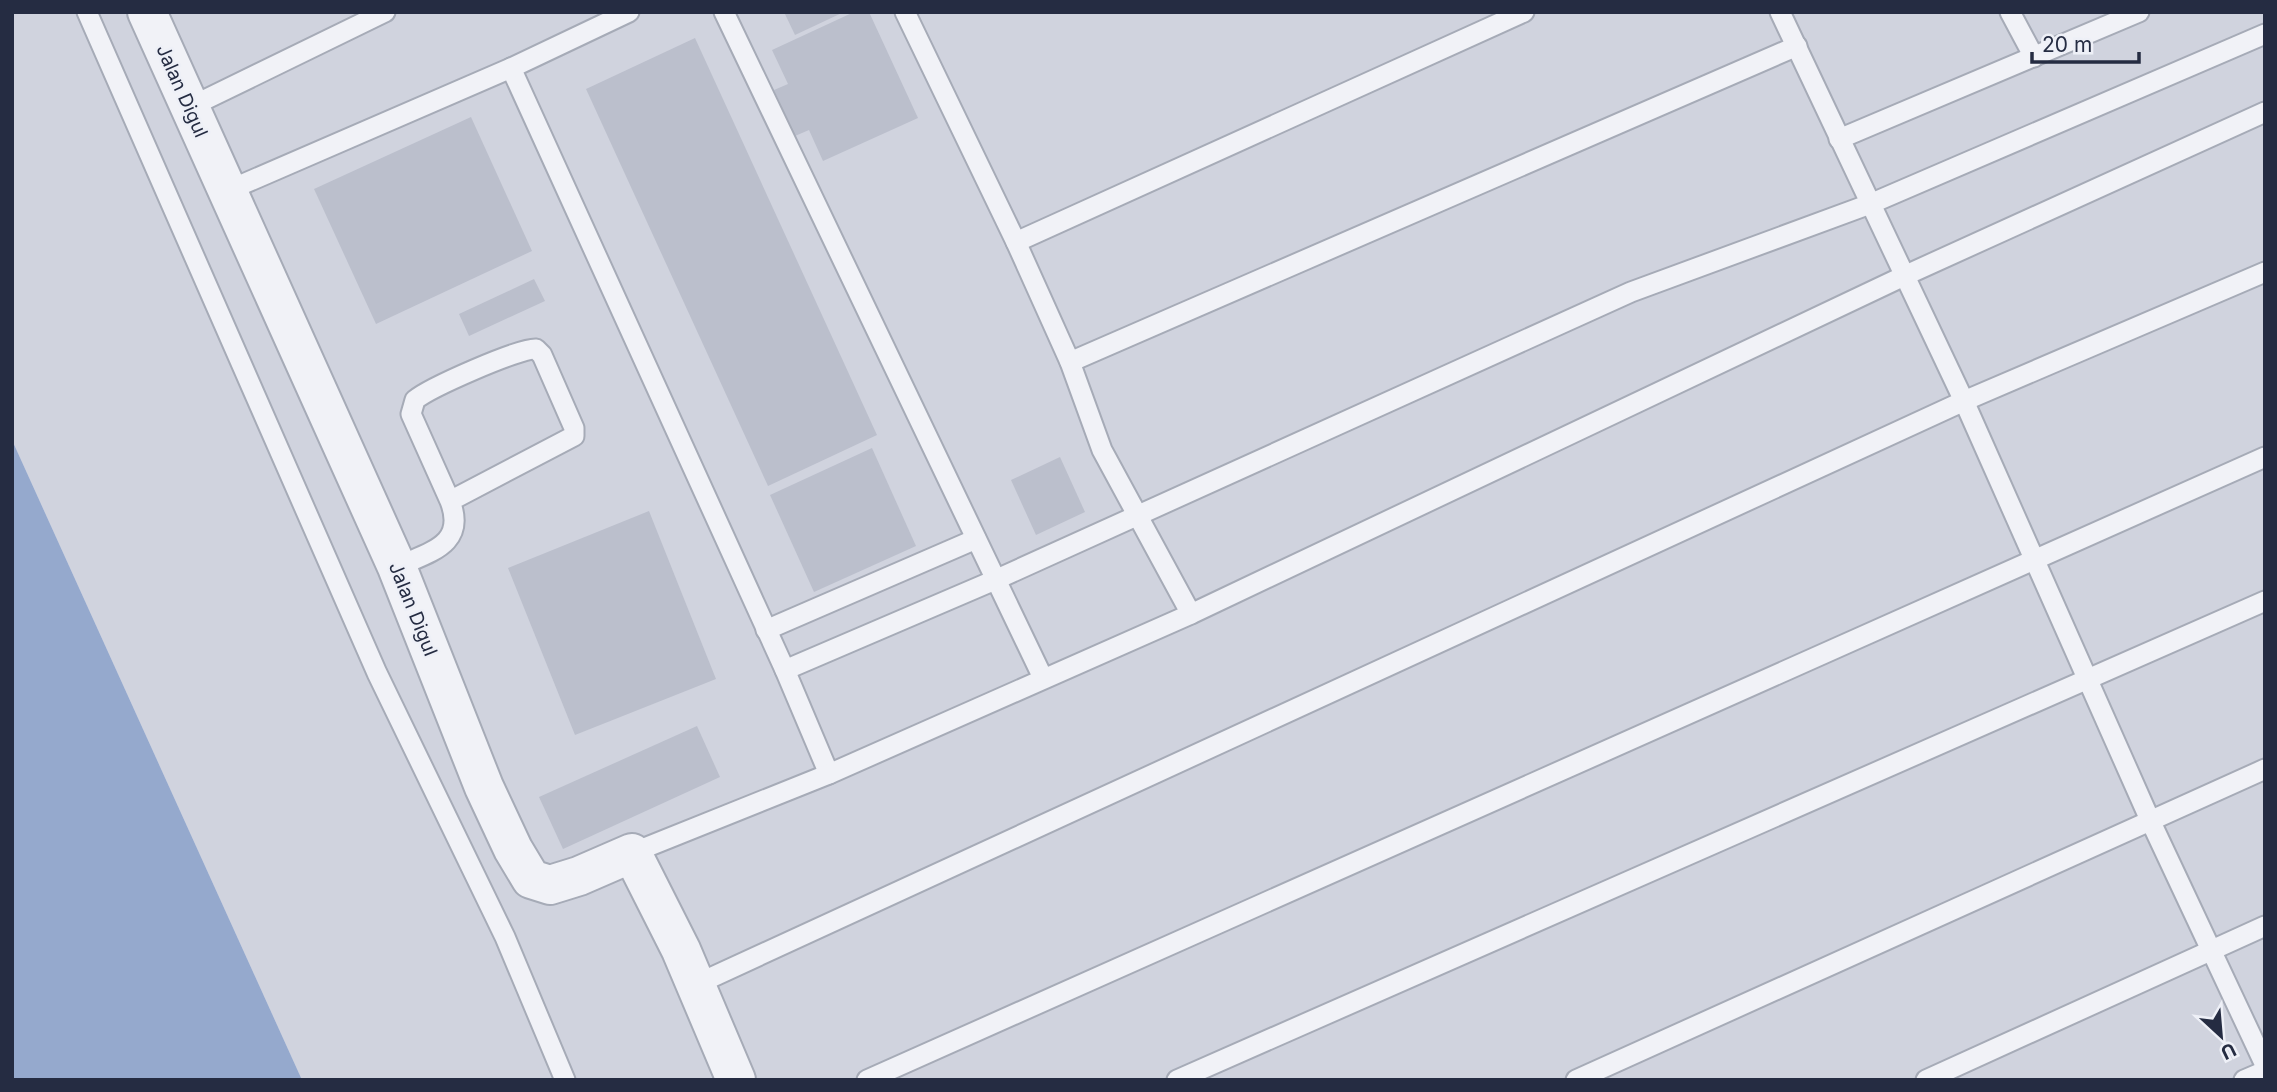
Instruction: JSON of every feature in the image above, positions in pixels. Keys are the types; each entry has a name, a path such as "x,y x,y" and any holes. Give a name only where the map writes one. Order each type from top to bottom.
{"street":[{"name":"Jalan Digul","path":"147,12 397,567 484,787 513,849 531,879 550,885 579,876 632,853"},
{"path":"632,853 681,950 736,1080"}],"lane":[{"path":"87,12 377,673 505,937 565,1080"},
{"path":"190,107 385,12"},
{"path":"227,191 511,68 629,12"},
{"path":"724,12 1043,678"},
{"path":"905,12 1016,242 1070,362 1102,450 1191,614"},
{"path":"1016,242 1524,12"},
{"path":"1780,12 1964,401 2150,820 2265,1065"},
{"path":"2010,12 2034,57"},
{"path":"1839,139 2139,12"},
{"path":"785,670 995,580 1631,292 1870,204 2265,34"},
{"path":"1070,362 1797,46"},
{"path":"511,68 785,670 829,774"},
{"path":"632,853 829,774 1191,614 1904,275 2265,112"},
{"path":"695,985 1964,401 2265,272"},
{"path":"397,567 439,547 447,541 455,524 450,501 411,414 415,400 471,372 531,348 539,351 574,428 574,436 450,501"},
{"path":"867,1080 2265,457"},
{"path":"766,630 976,540"},
{"path":"1177,1080 2265,601"},
{"path":"1576,1080 2265,769"},
{"path":"1926,1080 2265,926"},
{"path":"2244,1080 2265,1071"}],"shaded area":[{"path":"12,12 2265,12 2265,1080 302,1080 12,440"}],"water":[{"path":"12,440 302,1080 12,1080"}],"building":[{"path":"784,12 844,12 795,35"},
{"path":"854,12 869,12 918,118 823,161 809,130 795,136 774,90 788,84 772,50"},
{"path":"695,38 877,435 768,486 586,89"},
{"path":"471,117 532,251 376,324 314,189"},
{"path":"534,279 545,301 469,336 459,314"},
{"path":"872,448 916,546 814,592 770,495"},
{"path":"1060,457 1085,512 1036,535 1011,480"},
{"path":"649,511 716,679 575,735 508,568"},
{"path":"697,726 720,777 563,849 539,797"}]}
